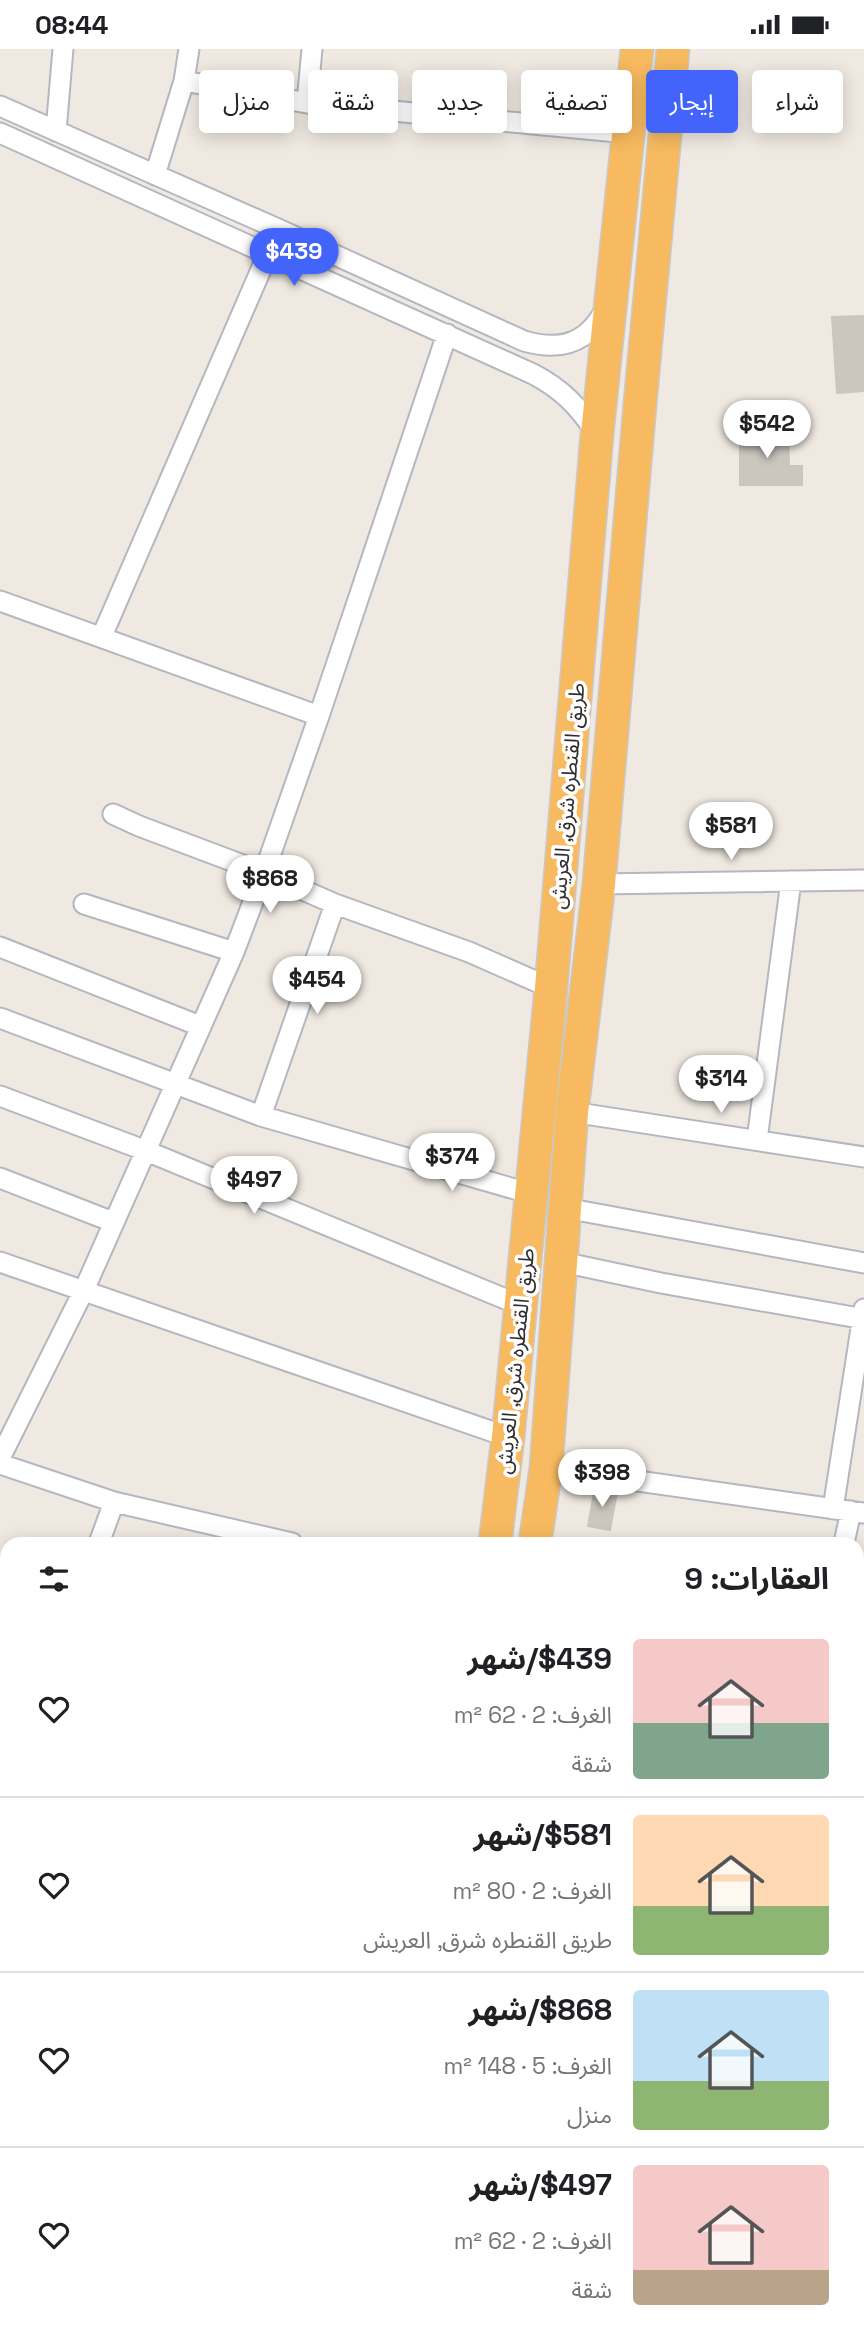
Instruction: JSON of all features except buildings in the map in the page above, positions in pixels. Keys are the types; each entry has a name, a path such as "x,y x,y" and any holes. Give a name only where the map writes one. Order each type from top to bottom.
{"highway":[{"name":"طريق القنطره شرق, العريش","path":"632,96 637,49"},
{"name":"طريق القنطره شرق, العريش","path":"536,1537 546,1468 572,1112 598,884 673,49"},
{"name":"طريق القنطره شرق, العريش","path":"496,1537 532,1194 597,434 628,133"}],"street":[{"path":"56,131 64,49"},
{"path":"155,175 184,81 189,49"},
{"path":"307,103 312,49"},
{"path":"184,81 307,103 521,123"},
{"path":"0,106 542,347 564,346 590,331 602,317 612,296"},
{"path":"0,134 447,334 556,386 572,400 597,434"},
{"path":"102,636 278,229"},
{"path":"0,1458 84,1290 234,952 319,716 447,334"},
{"path":"0,601 319,716"},
{"path":"113,814 335,904 469,953 551,988"},
{"path":"598,884 864,880"},
{"path":"757,1140 792,881"},
{"path":"84,904 234,952"},
{"path":"261,1116 335,904"},
{"path":"0,947 200,1025"},
{"path":"0,1019 261,1116 532,1194"},
{"path":"0,1096 144,1150 520,1305"},
{"path":"572,1112 864,1157"},
{"path":"0,1178 113,1222"},
{"path":"565,1208 864,1263"},
{"path":"0,1262 508,1437"},
{"path":"562,1262 661,1283 863,1315 845,1537"},
{"path":"0,1464 114,1502 227,1535"},
{"path":"546,1468 849,1511"},
{"path":"101,1537 114,1502"}]}
